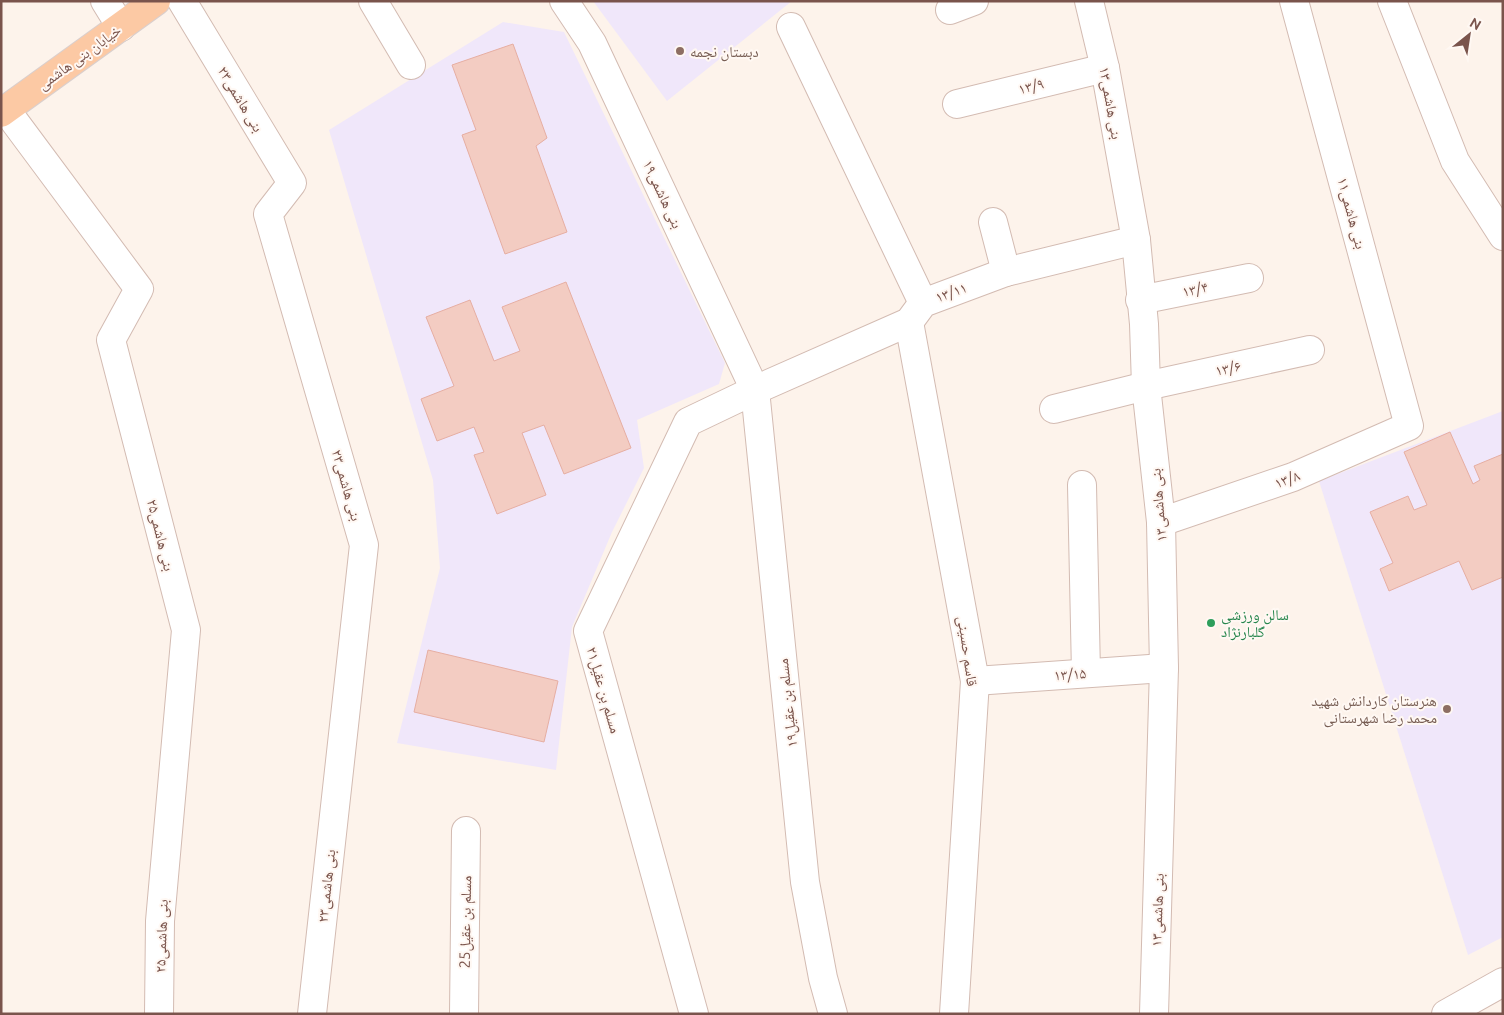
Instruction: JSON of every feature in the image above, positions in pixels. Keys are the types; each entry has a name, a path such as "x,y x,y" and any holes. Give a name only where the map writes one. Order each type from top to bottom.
{"main road":[{"name":"خیابان بنی هاشمی","path":"5,104 121,27 156,1"}],"street":[{"path":"106,1 121,27"},
{"name":"بنی هاشمی۲۳","path":"182,1 292,183 268,214 364,545 312,1014"},
{"path":"373,1 411,65"},
{"name":"بنی هاشمی۱۹","path":"564,1 592,43 754,390"},
{"name":"بنی هاشمی۱۳","path":"1089,1 1105,68 1136,240 1140,300 1144,324 1146,386 1162,522 1164,668 1154,1014"},
{"name":"بنی هاشمی۱۱","path":"1294,1 1409,426"},
{"path":"1392,1 1455,161 1503,236"},
{"name":"قاسم حسینی","path":"791,28 916,312 975,681 954,1014"},
{"name":"۱۳/۹","path":"957,104 1105,68"},
{"name":"بنی هاشمی۲۵","path":"5,104 139,289 111,340 186,630 160,921 158,1014"},
{"path":"992,222 1006,272"},
{"name":"۱۳/۱۱","path":"754,390 916,312 1006,272 1136,240"},
{"name":"۱۳/۴","path":"1140,300 1249,278"},
{"name":"۱۳/۶","path":"1054,409 1146,386 1310,350"},
{"name":"مسلم بن عقیل۲۱","path":"694,1014 588,631 688,422 754,390"},
{"name":"مسلم بن عقیل۱۹","path":"754,390 805,882 823,978 833,1014"},
{"name":"۱۳/۸","path":"1162,522 1293,477 1409,426"},
{"path":"1082,485 1086,673"},
{"name":"۱۳/۱۵","path":"975,681 1164,668"},
{"name":"مسلم بن عقیل25","path":"461,1013 466,831"},
{"path":"1446,1014 1503,982"}],"shaded area":[{"name":"دبستان نجمه","path":"593,1 792,1 667,101"},
{"path":"503,22 564,32 725,363 719,384 637,420 644,468 612,532 572,627 556,770 397,743 440,568 433,480 329,130"},
{"name":"هنرستان کاردانش شهید محمد رضا شهرستانی","path":"1503,411 1503,937 1468,955 1319,481"}],"building":[{"path":"513,44 547,138 536,146 567,232 505,254 462,135 476,130 452,65"},
{"path":"566,282 631,448 564,474 544,425 522,433 546,495 497,514 474,455 484,452 474,427 437,441 421,399 454,386 426,317 470,300 494,361 520,351 502,307"},
{"path":"1450,432 1473,484 1480,480 1474,466 1503,454 1503,577 1472,590 1459,561 1389,591 1380,569 1393,563 1370,512 1408,496 1414,510 1427,505 1404,452"},
{"path":"428,650 558,681 544,742 414,712"}],"place":[{"name":"دبستان نجمه","path":"680,51"},
{"name":"سالن ورزشی گلبارنژاد","path":"1211,623"},
{"name":"هنرستان کاردانش شهید محمد رضا شهرستانی","path":"1447,709"}]}
